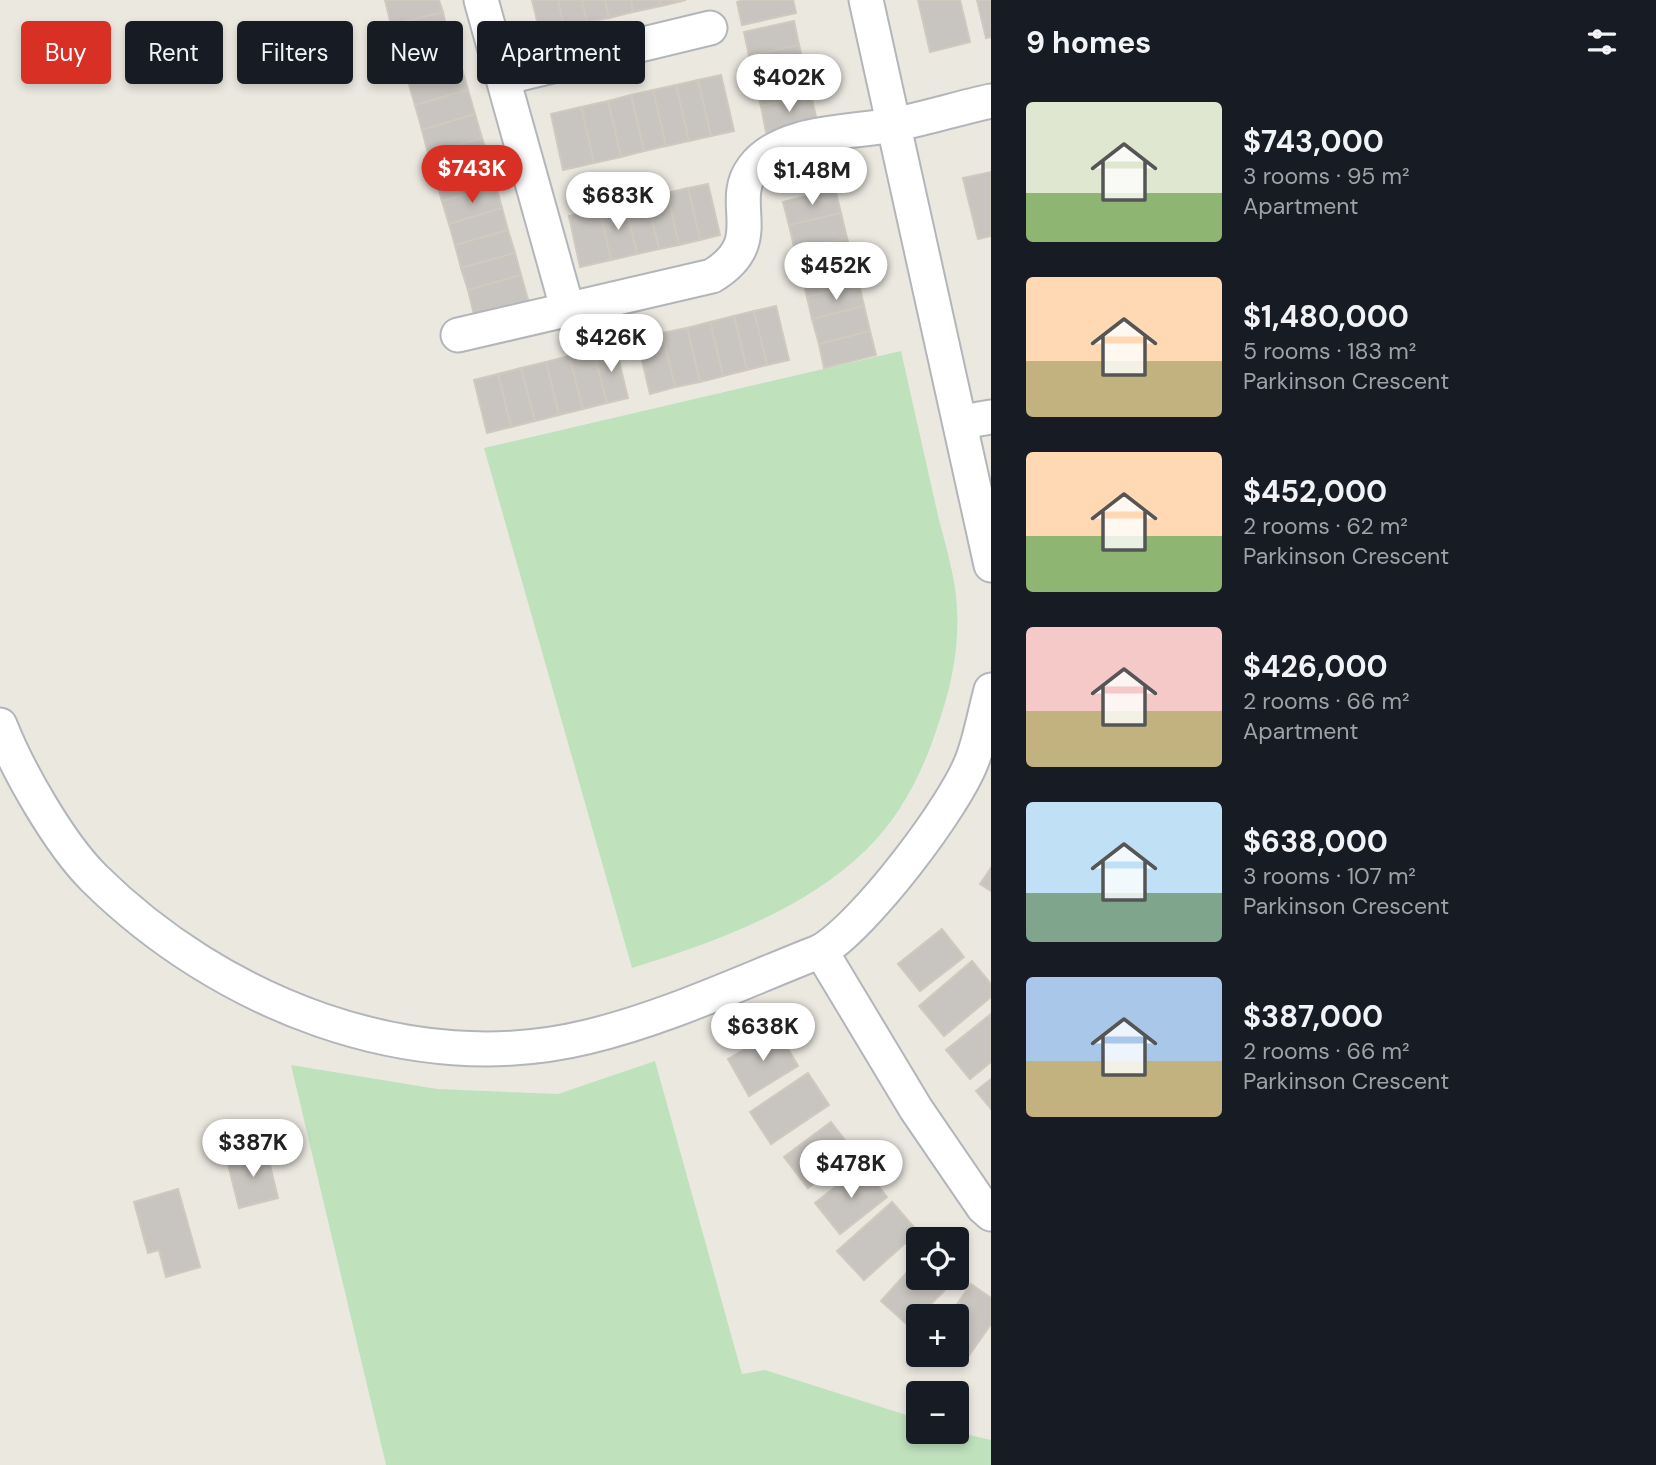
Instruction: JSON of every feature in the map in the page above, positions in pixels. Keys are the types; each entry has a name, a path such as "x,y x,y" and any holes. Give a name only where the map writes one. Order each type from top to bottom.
{"street":[{"path":"481,0 487,21"},
{"path":"866,0 895,125 976,420 991,565"},
{"path":"645,44 710,28"},
{"path":"505,84 568,311"},
{"path":"458,335 712,276 726,268 745,234 746,185 751,169 779,148 806,139 895,125 991,101"},
{"path":"0,725 52,824 93,877 162,936 215,973 293,1010 361,1033 448,1048 524,1046 586,1038 679,1008 821,951 841,939 901,870 982,761 991,690"},
{"path":"821,951 916,1109 983,1207 991,1214"}],"green space":[{"path":"901,351 957,606 957,642 952,677 925,761 909,793 889,823 866,850 841,872 786,908 756,922 694,948 632,968 484,448"},
{"path":"655,1061 742,1374 765,1370 906,1415 906,1444 969,1444 969,1435 991,1440 991,1465 386,1465 291,1065 437,1089 558,1094"}],"building":[{"path":"385,0 439,0 443,12 407,21 390,21"},
{"path":"532,0 558,0 562,21 537,21"},
{"path":"558,0 582,0 587,21 562,21"},
{"path":"582,0 605,0 609,18 587,21"},
{"path":"605,0 631,0 633,12 609,18"},
{"path":"631,0 659,0 661,6 633,12"},
{"path":"659,0 686,0 661,6"},
{"path":"793,0 796,13 742,25 737,2"},
{"path":"918,0 960,0 970,42 930,52"},
{"path":"977,0 991,0 991,37 986,38"},
{"path":"443,12 445,21 407,21"},
{"path":"794,21 799,45 749,56 744,32"},
{"path":"799,45 805,70 755,83 749,56"},
{"path":"805,70 811,95 761,106 755,83"},
{"path":"463,72 468,90 415,105 409,84 463,84"},
{"path":"721,75 734,131 711,136 698,80"},
{"path":"698,80 711,136 689,141 676,85"},
{"path":"676,85 689,141 666,146 653,90"},
{"path":"468,90 475,114 422,130 415,105"},
{"path":"653,90 666,146 644,151 631,95"},
{"path":"631,95 644,151 621,157 608,101"},
{"path":"811,95 817,121 766,132 761,106"},
{"path":"608,101 621,157 594,163 581,107"},
{"path":"581,107 594,163 563,170 551,114"},
{"path":"475,114 482,138 428,153 422,130"},
{"path":"482,138 489,161 435,177 428,153"},
{"path":"489,161 496,186 442,201 435,177"},
{"path":"991,172 991,236 978,239 963,178"},
{"path":"708,184 720,235 700,240 688,188"},
{"path":"496,186 502,208 449,224 442,201"},
{"path":"688,188 700,240 679,245 667,193"},
{"path":"835,189 841,213 789,225 783,202"},
{"path":"667,193 679,245 659,249 647,198"},
{"path":"647,198 659,249 637,254 625,203"},
{"path":"625,203 637,254 611,260 599,209"},
{"path":"502,208 508,230 455,245 449,224"},
{"path":"599,209 611,260 580,267 569,216"},
{"path":"841,213 847,238 795,251 789,225"},
{"path":"508,230 515,253 461,268 455,245"},
{"path":"847,238 853,262 802,275 795,251"},
{"path":"515,253 521,275 468,290 461,268"},
{"path":"853,262 859,284 807,297 802,275"},
{"path":"521,275 529,303 475,319 468,290"},
{"path":"859,284 864,306 812,319 807,297"},
{"path":"776,306 789,360 767,365 754,311"},
{"path":"864,306 870,331 819,344 812,319"},
{"path":"754,311 767,365 747,370 734,316"},
{"path":"734,316 747,370 723,376 710,322"},
{"path":"710,322 723,376 700,382 687,328"},
{"path":"687,328 700,382 675,387 662,333"},
{"path":"870,331 876,355 824,368 819,344"},
{"path":"662,333 675,387 650,394 637,339"},
{"path":"615,345 628,398 607,403 593,350"},
{"path":"593,350 607,403 583,409 569,356"},
{"path":"569,356 583,409 559,415 546,362"},
{"path":"546,362 559,415 535,421 521,368"},
{"path":"521,368 535,421 511,427 498,374"},
{"path":"498,374 511,427 487,433 474,380"},
{"path":"991,868 991,891 980,884"},
{"path":"942,929 964,957 920,991 898,964"},
{"path":"972,961 991,984 991,997 944,1036 919,1006"},
{"path":"991,1014 991,1062 970,1079 946,1050"},
{"path":"777,1030 798,1066 749,1096 728,1059"},
{"path":"808,1073 829,1105 771,1144 750,1112"},
{"path":"991,1079 991,1109 976,1091"},
{"path":"831,1122 855,1153 808,1188 784,1157"},
{"path":"266,1149 278,1198 239,1208 227,1160"},
{"path":"862,1166 887,1197 840,1234 815,1203"},
{"path":"178,1189 200,1267 166,1277 159,1250 148,1253 134,1202"},
{"path":"892,1202 914,1227 906,1227 906,1243 864,1280 837,1251"},
{"path":"906,1273 906,1290 945,1290 931,1304 906,1304 906,1324 881,1301"},
{"path":"971,1284 991,1298 991,1324 969,1355 969,1304 957,1304"}]}
